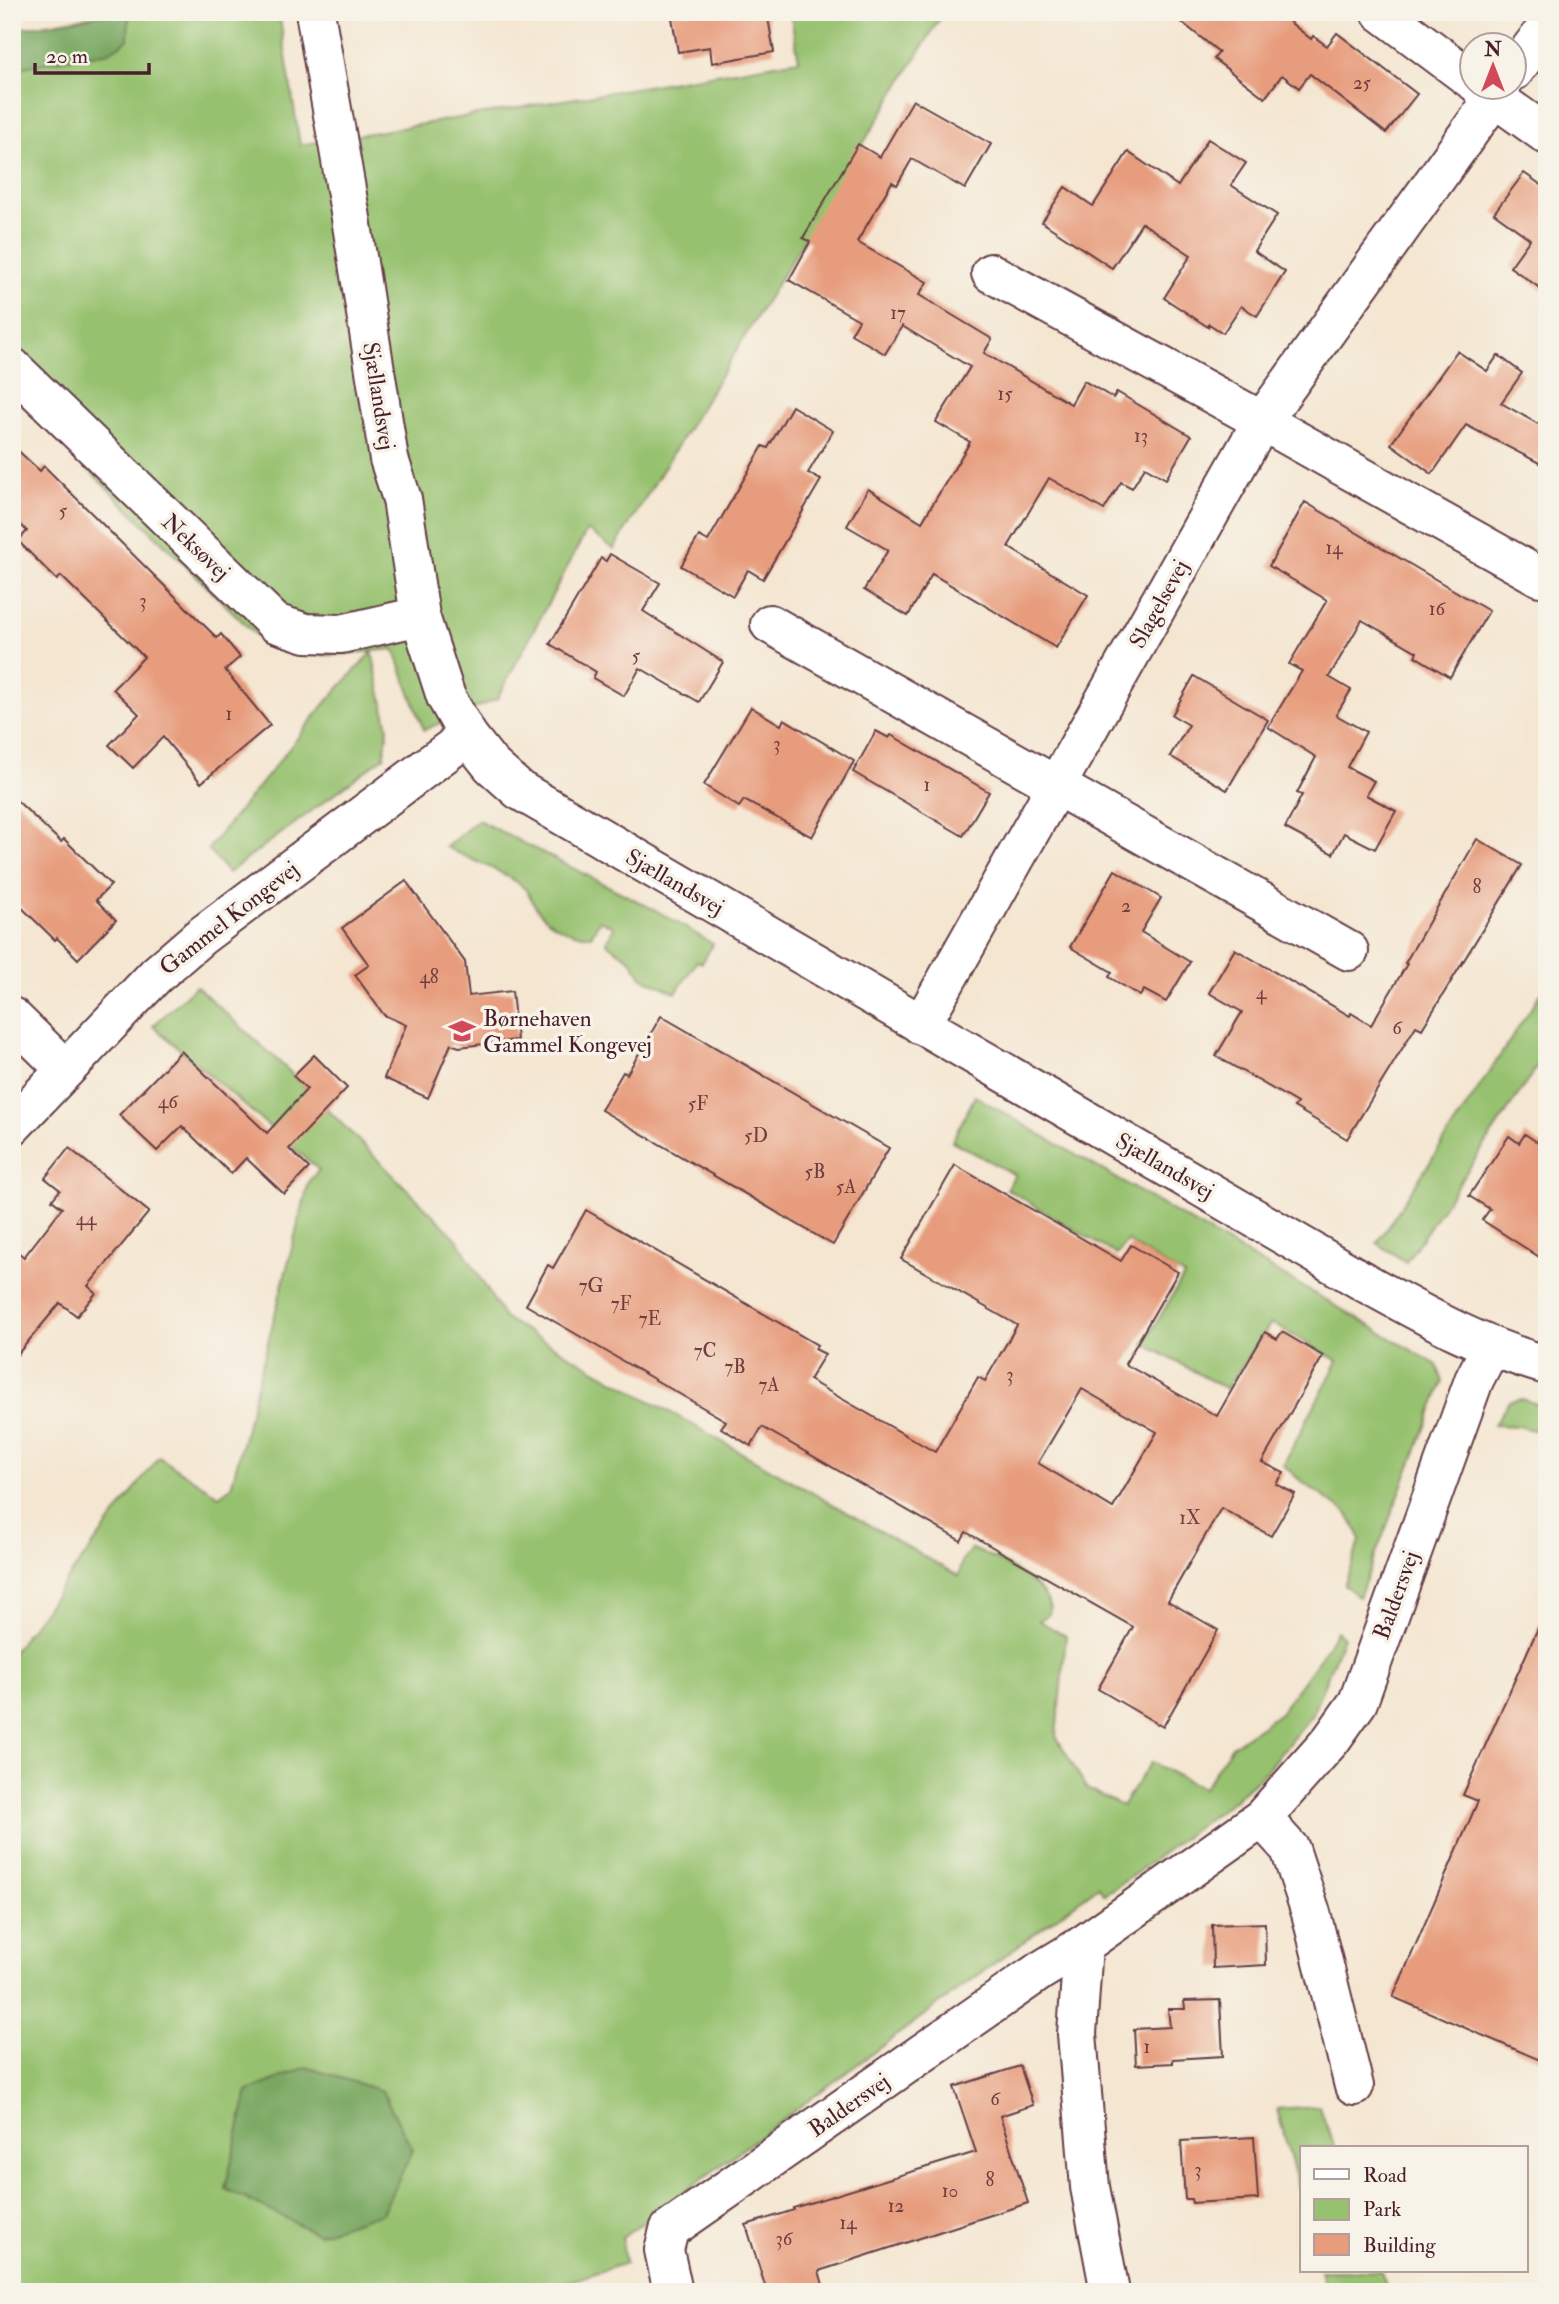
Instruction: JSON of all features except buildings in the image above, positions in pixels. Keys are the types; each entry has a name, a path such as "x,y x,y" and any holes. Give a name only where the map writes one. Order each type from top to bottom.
{"street":[{"name":"Sjællandsvej","path":"315,12 389,459 402,499 420,616 446,697 468,736 491,765 519,790 1366,1283 1429,1318 1491,1347 1547,1365"},
{"path":"1381,12 1458,62"},
{"name":"Slagelsevej","path":"1528,47 1547,27"},
{"name":"Slagelsevej","path":"921,1025 1262,421 1480,102"},
{"path":"1511,102 1547,135"},
{"path":"991,273 1540,577"},
{"name":"Neksøvej","path":"12,367 275,622 306,633 341,634 420,616"},
{"path":"770,624 1349,951"},
{"name":"Gammel Kongevej","path":"12,1126 156,975 191,945 468,736"},
{"path":"12,1017 65,1069"},
{"name":"Baldersvej","path":"673,2292 664,2250 668,2230 1040,1971 1083,1945 1262,1818 1331,1740 1358,1702 1474,1380 1491,1347"},
{"path":"1262,1818 1290,1849 1311,1913 1354,2086"},
{"path":"1083,1945 1077,2034 1090,2187 1110,2292"}],"green space":[{"path":"118,12 279,12 300,145 799,60 790,12 944,12 614,549 587,530 497,699 424,730 394,649 333,655 300,655 263,642 12,394 12,30"},
{"path":"129,12 128,40 109,52 12,69 12,30"},
{"path":"372,652 388,728 384,757 228,873 208,849 329,699"},
{"path":"478,820 657,911 713,944 702,963 697,961 676,993 643,978 630,959 606,943 614,927 600,920 591,936 555,925 543,916 520,885 498,871 446,847"},
{"path":"1547,984 1547,1052 1406,1262 1377,1243"},
{"path":"196,986 286,1068 457,1239 504,1318 959,1576 962,1561 971,1549 1007,1565 1033,1584 1049,1604 1049,1614 1039,1621 1066,1636 1056,1736 1087,1789 1122,1806 1151,1762 1203,1789 1232,1746 1280,1713 1336,1631 1343,1637 1312,1715 1265,1772 1235,1799 1128,1879 1104,1894 1099,1886 622,2238 625,2263 538,2292 12,2292 12,1653 159,1457 219,1496 231,1487 309,1181 319,1170 153,1026"},
{"path":"975,1096 1437,1365 1443,1382 1359,1597 1344,1585 1360,1541 1347,1513 1302,1482 1283,1465 1338,1361 1271,1323 1226,1389 1144,1344 1184,1276 1127,1241 1117,1255 1007,1189 1015,1175 952,1141"},
{"path":"1522,1399 1547,1407 1547,1434 1518,1426 1494,1425 1509,1401"},
{"path":"306,2067 382,2091 413,2150 382,2213 318,2234 225,2189 248,2091"},
{"path":"1319,2106 1334,2146 1300,2146 1300,2193 1277,2109"},
{"path":"1321,2272 1381,2272 1388,2292 1327,2292"}],"place":[{"name":"Børnehaven Gammel Kongevej","path":"462,1031"}]}
